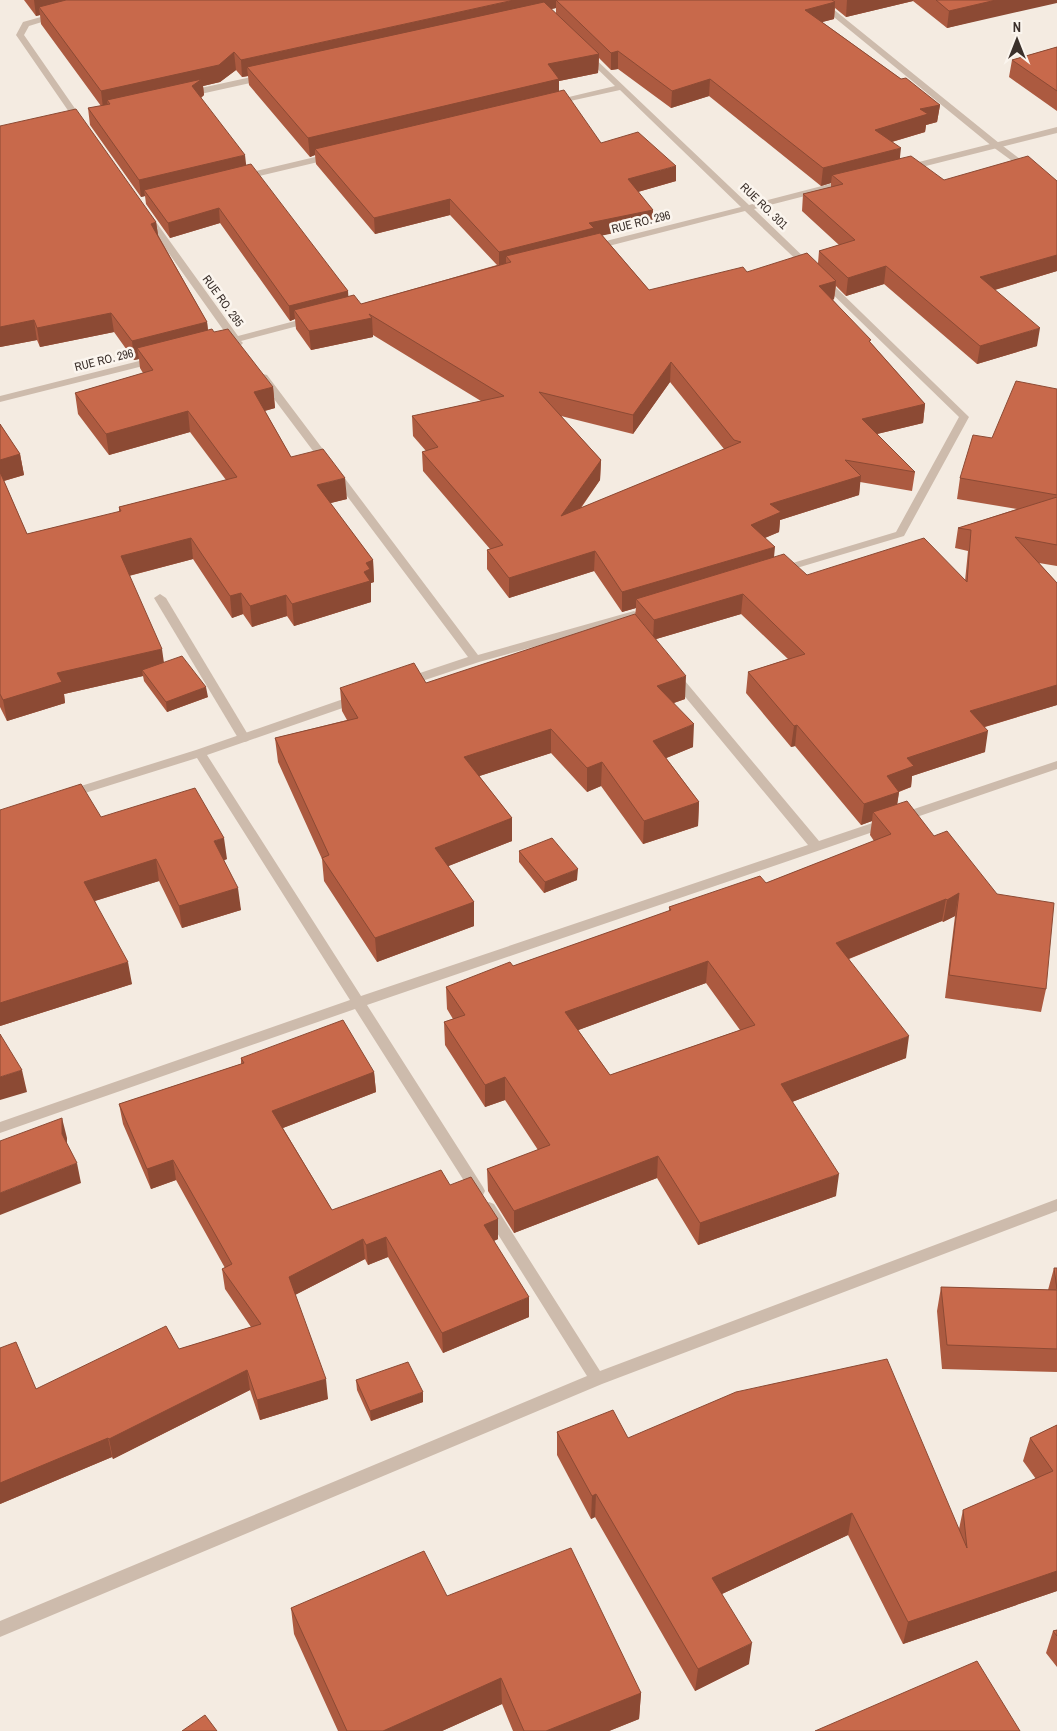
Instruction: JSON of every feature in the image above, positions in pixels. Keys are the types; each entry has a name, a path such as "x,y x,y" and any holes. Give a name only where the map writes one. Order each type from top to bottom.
{"street":[{"path":"817,0 996,145 1057,191"},
{"path":"68,12 26,24 20,36 88,134"},
{"name":"RUE RO. 301","path":"580,47 964,417 900,534 768,574"},
{"path":"175,97 272,75"},
{"path":"544,105 621,87"},
{"path":"901,169 1057,130"},
{"path":"234,179 340,154"},
{"name":"RUE RO. 296","path":"584,250 853,181"},
{"name":"RUE RO. 295","path":"143,210 247,356"},
{"path":"207,347 322,317"},
{"name":"RUE RO. 296","path":"0,399 169,356"},
{"path":"259,372 475,658"},
{"path":"160,598 244,738"},
{"path":"392,687 475,658 629,621 644,611"},
{"path":"670,671 817,847"},
{"path":"57,798 200,753 364,696"},
{"path":"200,753 360,1002 597,1379"},
{"path":"0,1128 360,1002 1057,766"},
{"path":"0,1629 597,1379 1057,1205"}],"building":[{"path":"66,0 514,0 241,60 234,52 219,65 101,91 39,7"},
{"path":"556,0 832,0 835,2 805,10 901,79 906,78 940,105 920,109 928,114 875,130 901,148 823,168 710,79 672,91 618,51 611,53"},
{"path":"936,0 996,0 949,11"},
{"path":"544,2 599,54 548,64 559,79 308,138 247,67"},
{"path":"1057,47 1057,91 1012,60"},
{"path":"202,79 192,86 245,155 139,180 88,108 110,104 107,100"},
{"path":"564,90 601,143 638,132 676,166 628,179 653,210 589,223 594,228 499,252 450,199 374,218 315,149"},
{"path":"76,109 156,222 151,224 207,322 132,341 111,313 37,328 34,320 0,327 0,126"},
{"path":"911,156 944,180 1028,156 1057,181 1057,255 980,277 1040,328 980,346 886,266 848,278 819,251 855,240 803,194 843,184 832,175"},
{"path":"251,164 348,291 289,306 219,208 168,223 144,190"},
{"path":"600,233 649,290 743,267 747,272 807,253 836,281 819,286 871,340 869,341 925,404 862,419 915,472 845,460 861,476 770,504 781,512 751,525 775,547 622,592 595,551 509,578 487,550 503,545 422,452 438,447 412,416 504,396 369,314 372,318 309,331 294,310 354,295 361,304 511,262 506,256","holes":["671,362 734,440 741,442 561,516 601,460 539,392 633,415"]},
{"path":"212,329 214,332 228,329 273,387 254,392 291,457 323,449 345,478 317,485 373,560 366,563 370,569 364,572 370,581 292,604 286,595 250,606 241,593 230,596 191,538 121,556 162,649 57,673 62,682 3,700 0,694 0,472 27,534 121,511 119,507 237,477 188,411 106,434 75,393 153,370 137,348"},
{"path":"1016,381 1057,389 1057,495 960,478 973,435 992,438"},
{"path":"0,424 20,454 0,460"},
{"path":"1057,497 1057,545 1015,537 1057,583 1057,685 970,711 988,731 907,758 914,766 887,776 899,792 864,804 797,725 794,726 748,672 805,654 743,594 654,620 636,599 784,554 807,575 924,538 967,582 971,530 958,528"},
{"path":"635,614 686,676 657,686 694,724 653,741 699,802 644,821 602,762 587,768 551,729 464,757 512,818 435,848 474,902 375,938 322,858 329,855 275,738 358,718 340,688 414,663 426,683"},
{"path":"182,656 206,687 166,702 142,670"},
{"path":"81,784 101,817 195,788 224,838 214,841 238,888 179,906 156,859 84,882 128,962 0,1003 0,810"},
{"path":"907,801 934,836 947,831 997,894 1054,903 1046,989 949,975 959,893 947,900 836,943 909,1036 781,1084 839,1174 700,1223 658,1156 514,1211 487,1169 550,1145 505,1077 485,1085 444,1022 465,1015 446,987 510,962 513,966 671,910 669,907 760,876 766,883 891,834 873,812","holes":["708,961 755,1025 610,1075 565,1012"]},
{"path":"552,838 578,869 545,882 519,851"},
{"path":"343,1020 374,1072 272,1111 332,1210 441,1170 450,1185 471,1177 498,1219 484,1225 529,1297 442,1333 386,1237 366,1245 363,1239 289,1277 326,1379 257,1400 247,1370 109,1439 0,1483 0,1348 16,1342 36,1389 166,1326 179,1349 261,1324 222,1269 232,1264 173,1160 147,1169 119,1104 244,1063 241,1058"},
{"path":"0,1034 22,1070 0,1077"},
{"path":"62,1118 62,1134 77,1163 0,1193 0,1141"},
{"path":"1054,1268 1057,1268 1057,1289"},
{"path":"941,1287 1057,1290 1057,1349 947,1345"},
{"path":"887,1359 967,1548 963,1510 1053,1471 1030,1438 1057,1425 1057,1571 908,1622 852,1513 712,1578 752,1643 698,1669 596,1494 592,1496 557,1432 613,1410 628,1438 736,1392"},
{"path":"408,1362 423,1392 370,1411 356,1380"},
{"path":"571,1548 641,1693 546,1731 524,1731 501,1678 383,1731 347,1731 291,1608 424,1551 447,1596"},
{"path":"977,1661 1020,1731 815,1731"},
{"path":"205,1715 217,1731 182,1731"}]}
